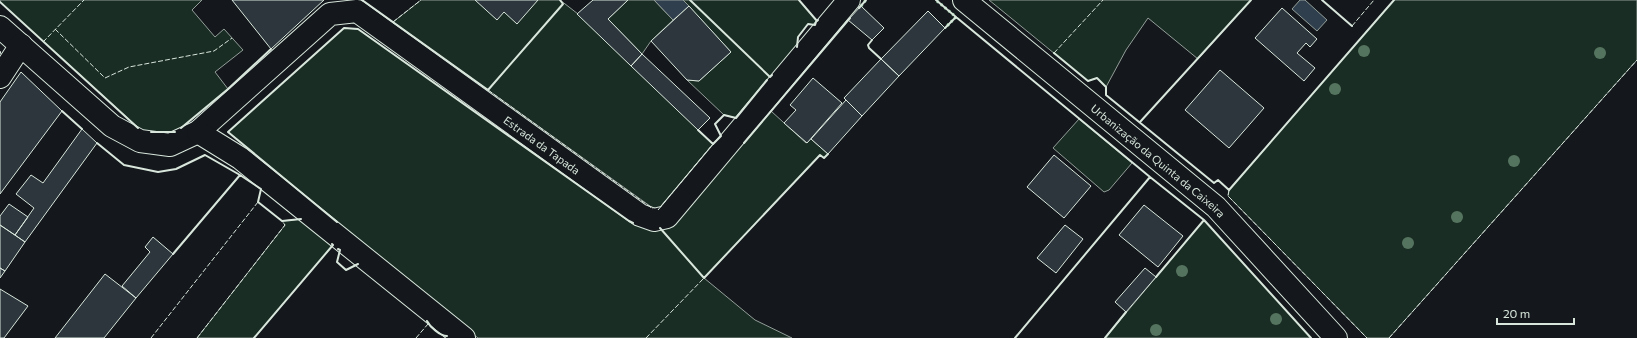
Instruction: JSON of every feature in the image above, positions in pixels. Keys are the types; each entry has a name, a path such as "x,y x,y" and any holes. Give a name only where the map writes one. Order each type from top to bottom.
{"street":[{"name":"Estrada da Tapada","path":"0,27 112,126 140,141 170,145 198,132 330,14 357,10 640,215 654,220 667,217 849,0"},
{"name":"Urbanização da Quinta da Caixeira","path":"964,0 1216,207 1336,338"},
{"path":"0,77 21,45"},
{"path":"198,132 240,158 464,338"}],"green space":[{"path":"0,0 202,0 192,10 215,37 224,29 243,50 215,72 228,89 176,133 142,131 0,2"},
{"path":"421,0 560,0 578,14 713,144 657,211 393,22"},
{"path":"628,0 654,0 673,20 651,41 642,54 608,19"},
{"path":"683,0 799,0 817,21 815,25 808,24 798,37 797,46 736,118 724,115 687,80 699,81 731,52"},
{"path":"989,0 1251,0 1198,59 1148,18 1126,50 1106,87 1097,78 1088,81"},
{"path":"1394,0 1637,0 1637,60 1389,338 1367,338 1228,196 1229,190"},
{"path":"344,28 358,29 629,221 646,227 676,222 771,111 806,143 811,139 828,154 824,158 820,155 704,278 755,320 792,338 478,338 228,132"},
{"path":"1079,119 1132,163 1109,190 1104,192 1053,148"},
{"path":"301,219 333,245 254,338 197,338 285,225 282,221"},
{"path":"1204,220 1311,338 1105,338"}],"water":[{"path":"654,0 683,0 689,6 673,20"},
{"path":"1300,0 1305,0 1327,20 1317,31 1292,9"}],"building":[{"path":"232,0 324,0 271,49"},
{"path":"475,0 538,0 517,24 504,12 497,20"},
{"path":"593,0 628,0 608,19 642,54 631,66 577,14"},
{"path":"689,6 731,52 699,81 687,80 651,41"},
{"path":"861,6 884,28 872,40 848,20"},
{"path":"1282,8 1317,39 1310,47 1306,43 1297,53 1315,68 1304,81 1255,38"},
{"path":"928,11 945,28 899,76 881,59"},
{"path":"642,54 710,118 698,130 631,66"},
{"path":"881,59 899,76 862,116 844,98"},
{"path":"1220,70 1264,108 1229,148 1185,110"},
{"path":"21,72 62,111 0,194 0,102"},
{"path":"813,78 842,103 807,143 784,123 796,110 790,105"},
{"path":"846,100 862,116 828,154 811,139"},
{"path":"82,129 97,143 25,242 15,235 34,208 16,194 31,175 43,183"},
{"path":"1054,155 1091,186 1064,218 1027,187"},
{"path":"9,204 28,217 15,235 0,225 0,216"},
{"path":"1144,205 1183,236 1158,267 1119,235"},
{"path":"0,225 25,242 5,271 0,268"},
{"path":"1065,225 1083,239 1056,273 1037,258"},
{"path":"153,237 173,254 136,298 122,286 150,252 145,247"},
{"path":"0,268 5,271 0,278"},
{"path":"1145,268 1156,277 1126,312 1115,302"},
{"path":"105,274 136,298 104,338 55,338"},
{"path":"0,289 28,306 4,338 0,338"}],"hedge":[{"path":"861,6 866,0"},
{"path":"937,1 956,17 945,28"}],"fence":[{"path":"43,42 84,0"},
{"path":"393,22 421,0"},
{"path":"1054,53 1103,0"},
{"path":"1352,26 1374,0"},
{"path":"55,29 105,78 129,67 214,51 232,38"},
{"path":"1389,338 1637,60"},
{"path":"488,90 653,209"},
{"path":"658,210 713,144"},
{"path":"1229,190 1228,196 1367,338"},
{"path":"151,338 258,202"},
{"path":"197,338 285,225 282,221"},
{"path":"646,338 704,278"},
{"path":"416,338 428,324"}],"wall":[{"path":"362,0 488,90 563,4 560,0"},
{"path":"690,0 770,77 772,75"},
{"path":"799,0 817,21 818,20"},
{"path":"859,8 866,0"},
{"path":"936,0 956,17 945,28"},
{"path":"1140,122 1251,0"},
{"path":"1322,0 1352,26"},
{"path":"1054,53 1088,81 1097,78 1106,87 1106,95 1214,183 1218,180 1229,190 1394,0"},
{"path":"0,2 138,128"},
{"path":"956,17 1150,177 1015,338"},
{"path":"744,143 850,18"},
{"path":"797,47 798,37 808,24 815,25 816,22"},
{"path":"337,222 228,132 344,28 358,29 633,223"},
{"path":"872,40 868,45 869,48 881,59"},
{"path":"181,128 228,89 271,49"},
{"path":"698,130 713,144 721,136 715,124 724,115 736,118 767,80"},
{"path":"62,111 82,129"},
{"path":"151,132 175,132"},
{"path":"97,143 124,165 158,172 176,169 205,155 240,175 173,254"},
{"path":"660,228 704,278 820,155 824,158 828,154"},
{"path":"240,175 261,189 258,202 282,221 301,219"},
{"path":"1150,177 1204,220 1311,338"},
{"path":"1156,277 1204,220"},
{"path":"254,338 333,245 332,244"},
{"path":"338,249 340,250 337,262 346,270 358,264"},
{"path":"1105,338 1126,312"},
{"path":"427,321 436,331 444,336 447,336"}]}
